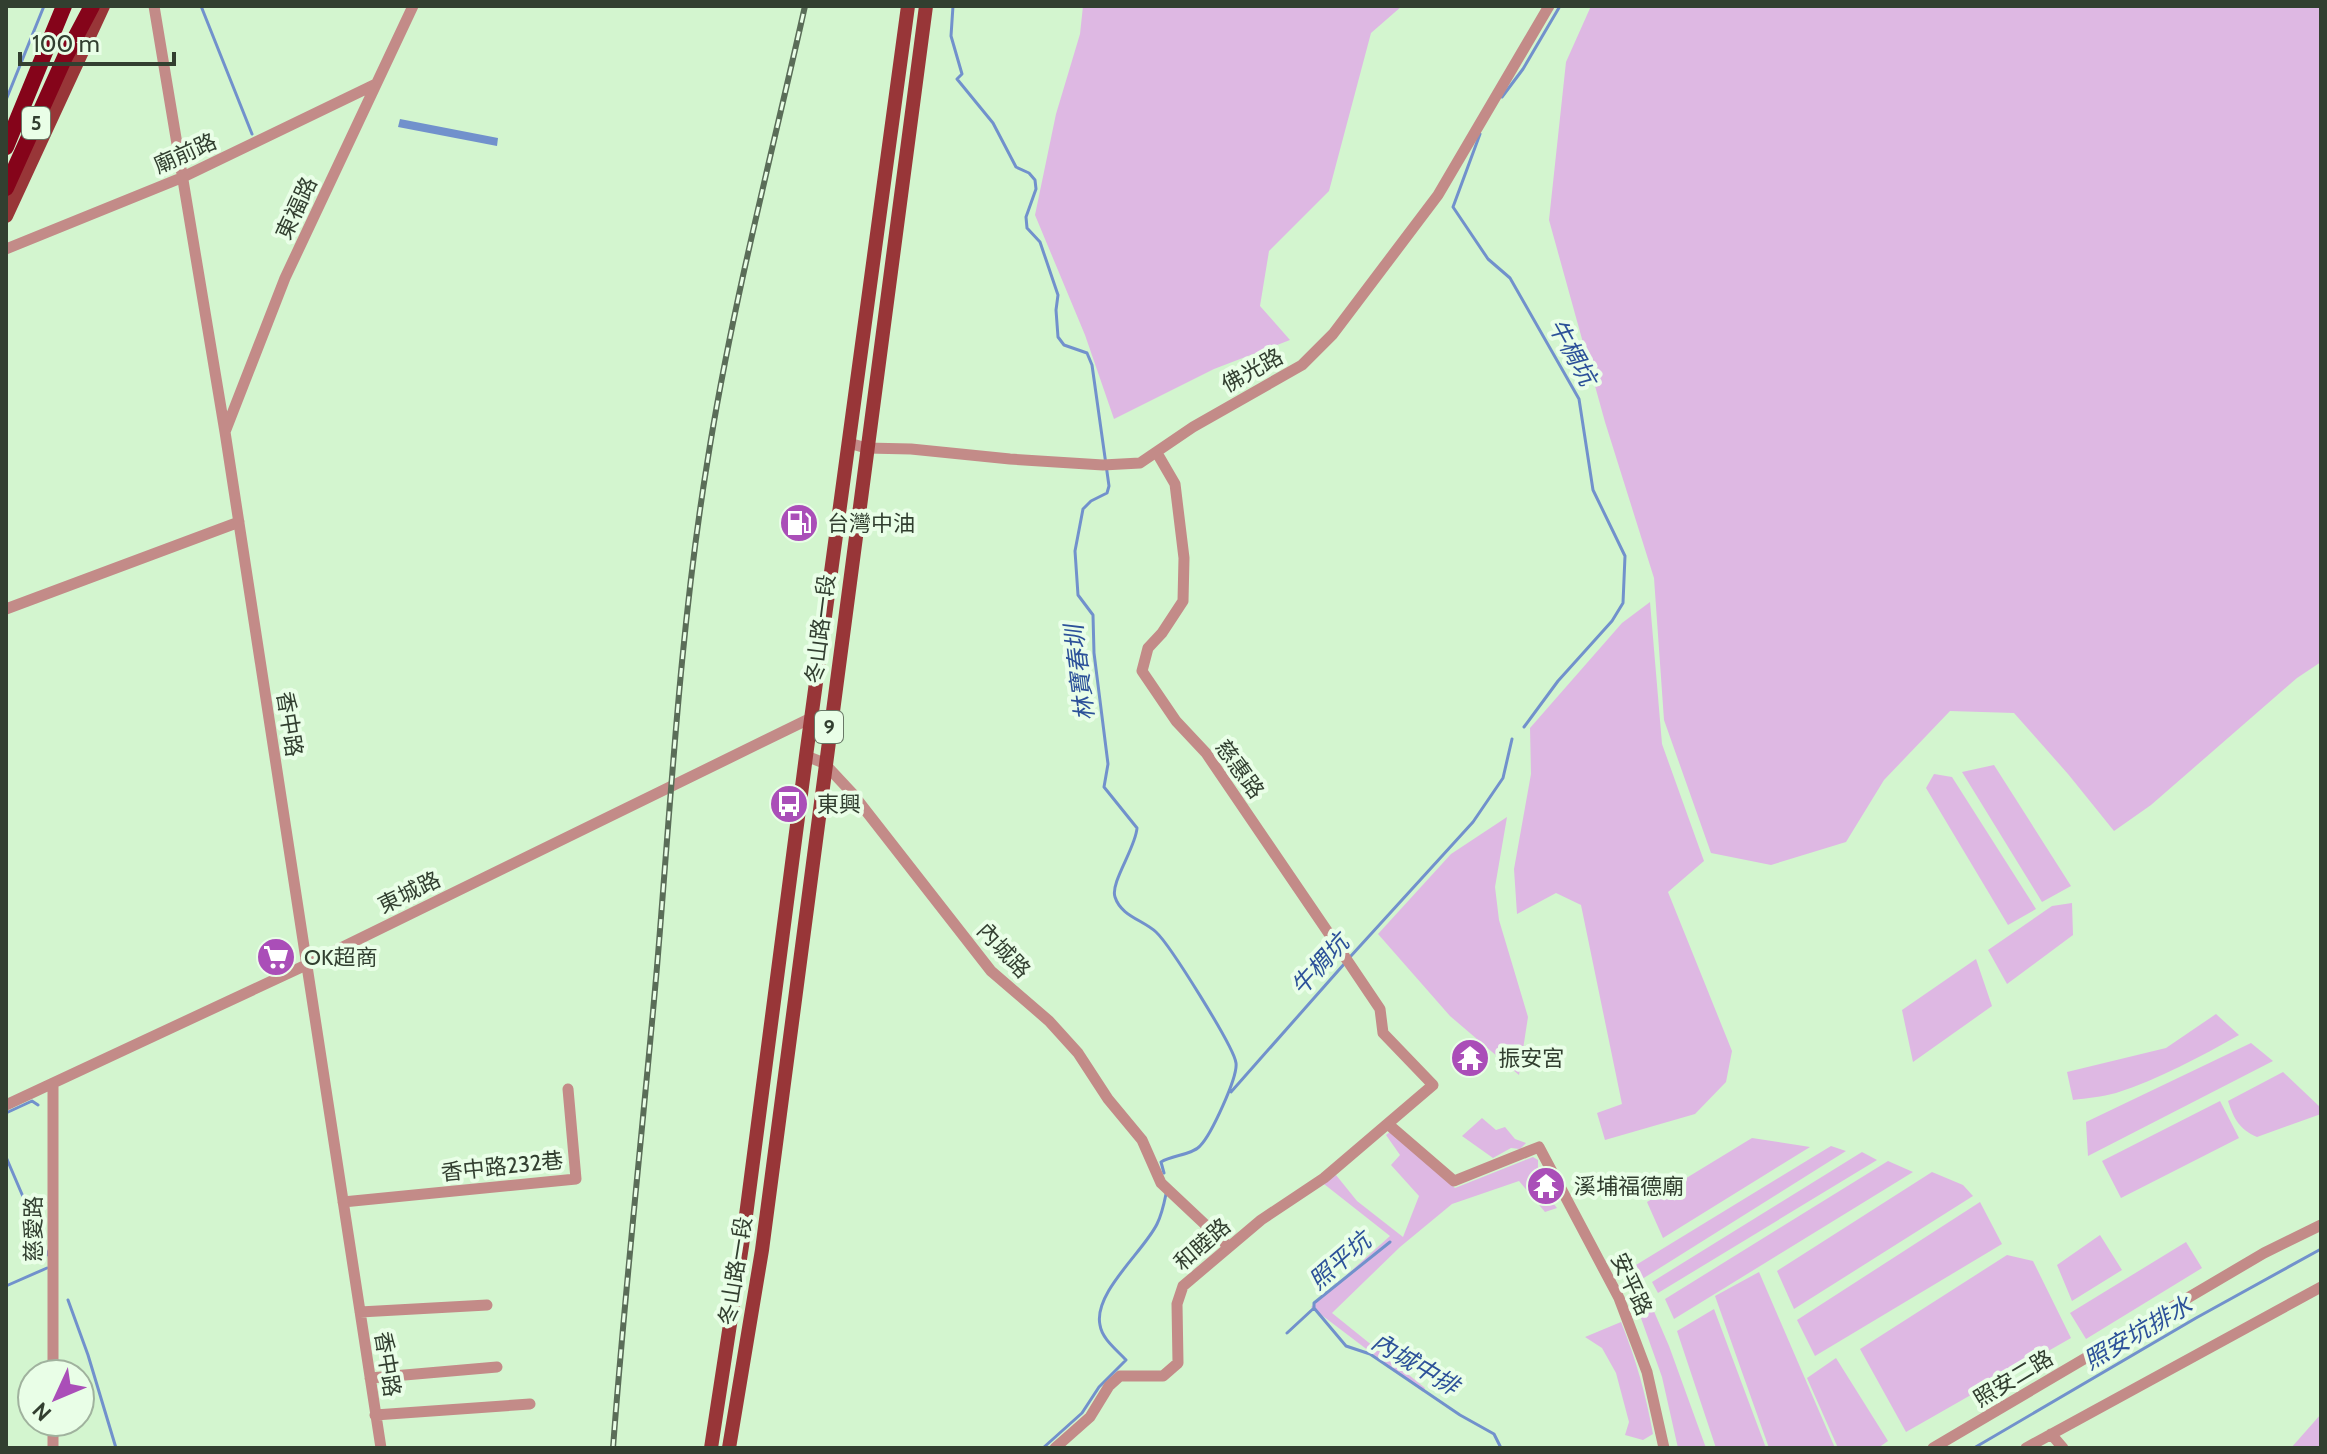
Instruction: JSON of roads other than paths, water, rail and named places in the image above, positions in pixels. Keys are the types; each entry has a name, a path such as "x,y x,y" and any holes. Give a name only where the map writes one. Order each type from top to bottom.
{"highway":[{"name":"5","path":"6,147 64,6"},
{"name":"5","path":"6,188 65,57 99,7"}],"main road":[{"path":"6,139 58,6"},
{"name":"冬山路一段","path":"713,1448 908,6"},
{"name":"冬山路一段","path":"729,1448 762,1250 926,6"},
{"path":"6,216 99,7"},
{"path":"742,1246 762,1250"}],"street":[{"name":"香中路","path":"154,6 225,432 381,1448"},
{"name":"東福路","path":"225,432 285,278 413,6"},
{"name":"佛光路","path":"849,443 866,448 911,449 1010,459 1105,465 1140,463 1215,413 1302,365 1333,334 1438,195 1549,6"},
{"name":"廟前路","path":"6,249 181,178 376,84"},
{"name":"慈惠路","path":"1157,453 1175,484 1184,558 1183,601 1148,648 1142,671 1176,721 1206,753 1380,1009 1383,1033 1433,1085"},
{"path":"6,609 239,522"},
{"path":"811,718 830,720"},
{"name":"東城路","path":"6,1105 306,965 811,718"},
{"name":"內城路","path":"806,756 824,763 852,793 991,971 1049,1021 1078,1053 1108,1099 1142,1140 1161,1183 1229,1247"},
{"name":"慈愛路","path":"53,1084 53,1358"},
{"name":"和睦路","path":"1055,1448 1090,1417 1109,1386 1120,1376 1163,1376 1178,1363 1177,1304 1183,1286 1261,1220 1324,1178 1433,1085"},
{"name":"香中路232巷","path":"343,1202 576,1179 568,1089"},
{"name":"安平路","path":"1389,1125 1454,1181 1539,1147 1619,1298 1647,1372 1664,1448"},
{"name":"照安二路","path":"1933,1448 2264,1253 2321,1225"},
{"path":"2026,1448 2321,1287"},
{"path":"360,1312 487,1305"},
{"path":"370,1378 497,1367"},
{"path":"375,1415 530,1404"},
{"path":"2051,1434 2063,1448"}],"water":[{"path":"400,119 498,138 497,146 398,127"}],"waterway":[{"path":"6,100 44,6"},
{"path":"201,6 252,134"},
{"name":"林寶春圳","path":"953,6 951,36 962,74 957,79 993,123 1016,167 1035,180 1036,189 1026,217 1027,228 1040,242 1058,295 1058,337 1064,345 1087,353 1092,365 1109,486 1107,493 1083,509 1075,551 1078,595 1093,615 1094,653 1108,764 1104,787 1137,828 1116,883 1115,897 1122,909 1151,928 1163,941 1214,1018 1236,1063 1228,1093 1205,1140 1192,1151 1161,1162 1164,1173"},
{"name":"牛椆坑","path":"1502,97 1523,69 1560,6"},
{"name":"牛椆坑","path":"1480,134 1453,207 1488,259 1510,278 1579,399 1593,490 1625,556 1623,603 1612,621 1558,681 1524,727"},
{"name":"牛椆坑","path":"1350,957 1473,822 1503,778 1512,739"},
{"name":"牛椆坑","path":"1231,1092 1345,963"},
{"path":"6,1113 32,1101 38,1105"},
{"path":"6,1157 48,1255"},
{"name":"林寶春圳","path":"1043,1448 1082,1413 1099,1387 1126,1360 1104,1335 1100,1313 1112,1286 1151,1235 1162,1213 1166,1194"},
{"name":"照平坑","path":"1287,1333 1314,1308 1314,1303 1390,1242"},
{"name":"照安坑排水","path":"1974,1448 2321,1249"},
{"path":"6,1286 47,1268"},
{"path":"68,1300 116,1448"},
{"name":"內城中排","path":"1314,1308 1346,1346 1370,1354 1460,1415 1494,1434 1501,1448"}],"railway":[{"path":"613,1448 677,715 698,526 728,349 805,6"}],"place":[{"name":"台灣中油","path":"799,523"},
{"name":"東興","path":"789,804"},
{"name":"OK超商","path":"276,957"},
{"name":"振安宮","path":"1470,1058"},
{"name":"溪埔福德廟","path":"1546,1186"}]}
